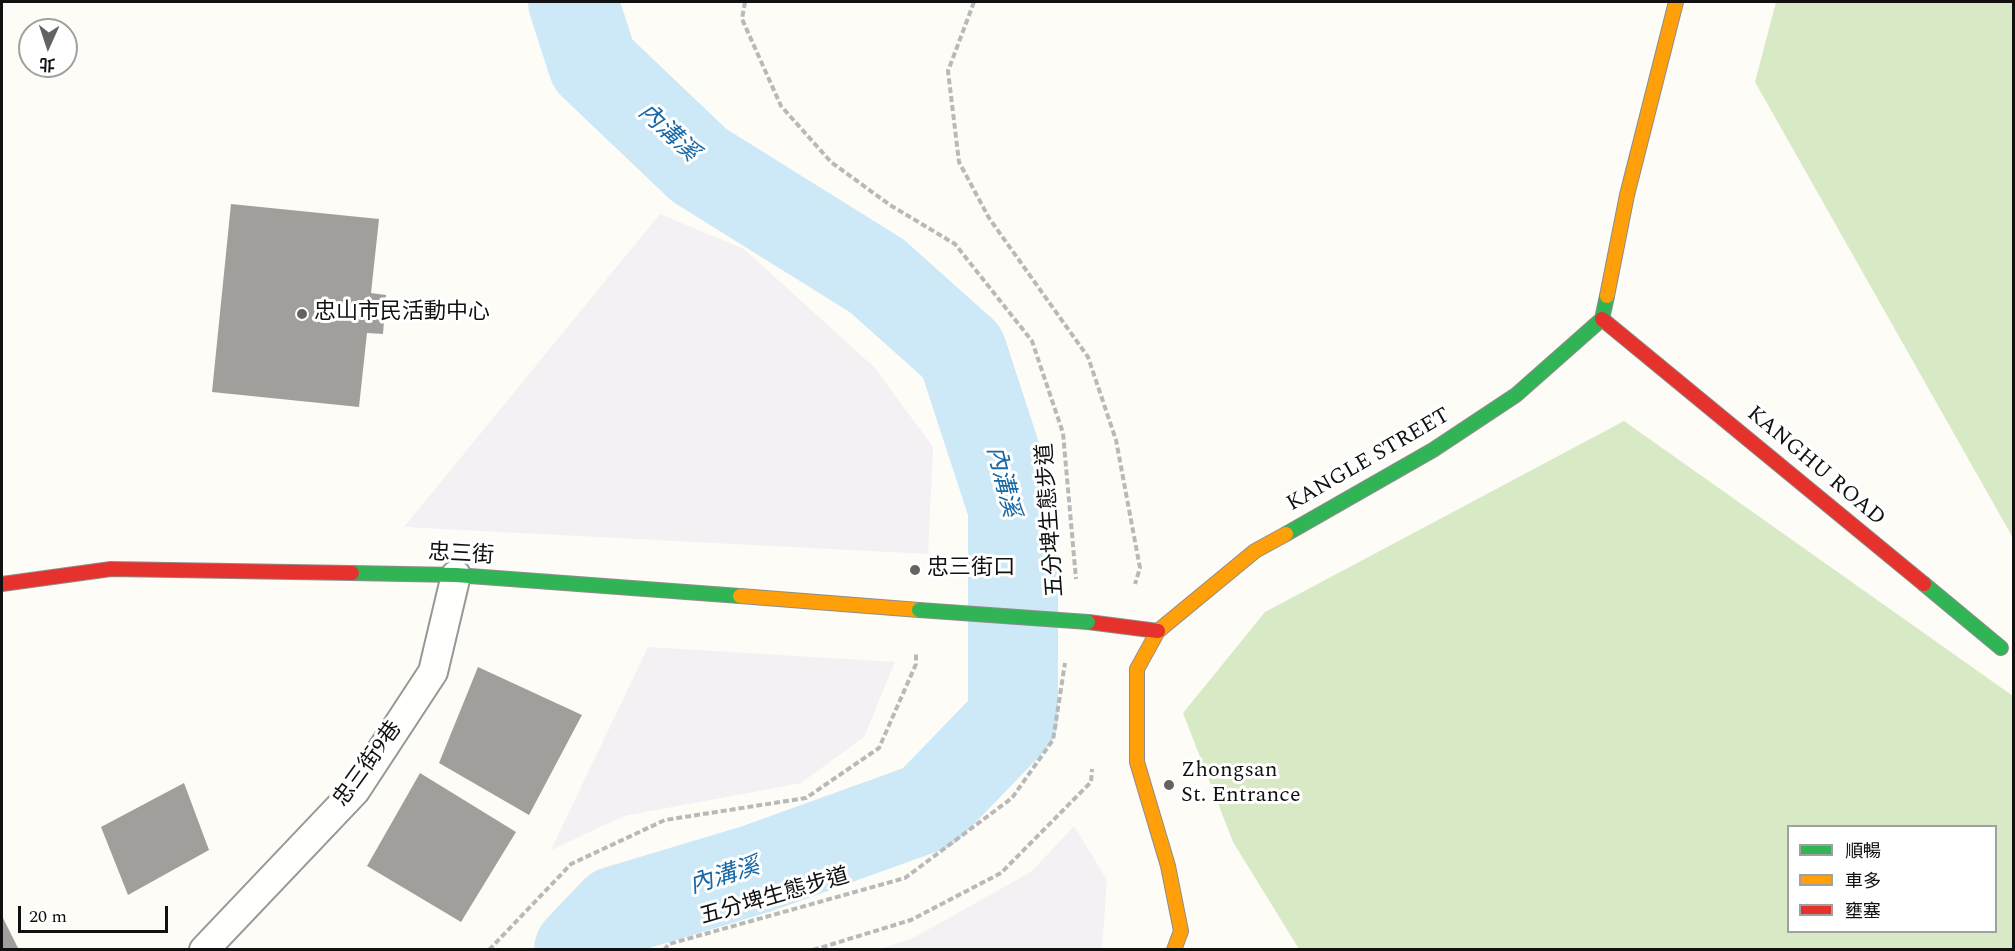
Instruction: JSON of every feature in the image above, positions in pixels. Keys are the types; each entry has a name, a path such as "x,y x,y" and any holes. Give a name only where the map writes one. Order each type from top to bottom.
{"street":[{"path":"1602,319 1627,195 1676,2"},
{"name":"KANGLE STREET","path":"1183,943 1168,866 1137,762 1137,669 1158,631 1255,551 1433,450 1516,395 1602,319"},
{"name":"KANGHU ROAD","path":"1602,319 2001,648"},
{"name":"忠三街","path":"2,584 111,569 456,576 1088,622 1158,631"}],"lane":[{"name":"忠三街9巷","path":"204,950 355,791 433,672 456,576"}],"path":[{"name":"五分埤生態步道","path":"745,2 742,19 781,106 831,162 891,205 955,244 1032,341 1063,433 1077,588"},
{"path":"974,2 948,71 959,162 989,218 1088,357 1116,440 1140,568 1122,625"},
{"path":"489,950 571,864 665,820 806,798 879,748 916,664 919,610"},
{"name":"五分埤生態步道","path":"664,950 669,944 905,878 1012,798 1053,740 1066,658"},
{"path":"813,950 910,920 1001,873 1090,782 1093,760"}],"shaded area":[{"path":"660,214 744,249 874,367 933,447 928,554 404,527"},
{"path":"648,647 895,662 864,737 801,783 624,816 551,850"},
{"path":"1074,826 1107,880 1102,949 880,949 913,938 1031,872"}],"green space":[{"path":"1776,2 2013,2 2013,538 1755,82"},
{"path":"1624,421 2013,696 2013,949 1299,949 1233,842 1183,713 1265,612"}],"building":[{"name":"忠山市民活動中心","path":"231,204 379,219 371,293 386,295 383,334 367,333 359,407 212,392"},
{"path":"478,667 582,715 529,815 439,763"},
{"path":"420,773 516,832 461,922 367,866"},
{"path":"184,783 209,850 128,895 101,827"},
{"path":"2,916 19,950 2,950"}],"waterway":[{"name":"內溝溪","path":"573,2 593,64 699,165 877,276 962,352 1013,508 1013,719 928,807 756,869 616,911 579,950"}],"traffic: fast":[{"path":"1286,534 1433,450 1516,395 1602,319 1607,296"},
{"path":"352,573 456,575 740,596"},
{"path":"1924,584 2001,648"},
{"path":"919,610 1088,622"}],"traffic: slow":[{"path":"1607,296 1627,195 1676,2"},
{"path":"1174,950 1181,931 1168,866 1137,762 1137,669 1158,631 1255,551 1286,534"},
{"path":"740,596 919,610"}],"traffic: jam":[{"path":"1602,319 1924,584"},
{"path":"2,584 111,569 352,573"},
{"path":"1088,622 1158,631"}],"place":[{"name":"忠山市民活動中心","path":"302,314"},
{"name":"忠三街口","path":"915,570"},
{"name":"Zhongsan St. Entrance","path":"1169,785"}]}
